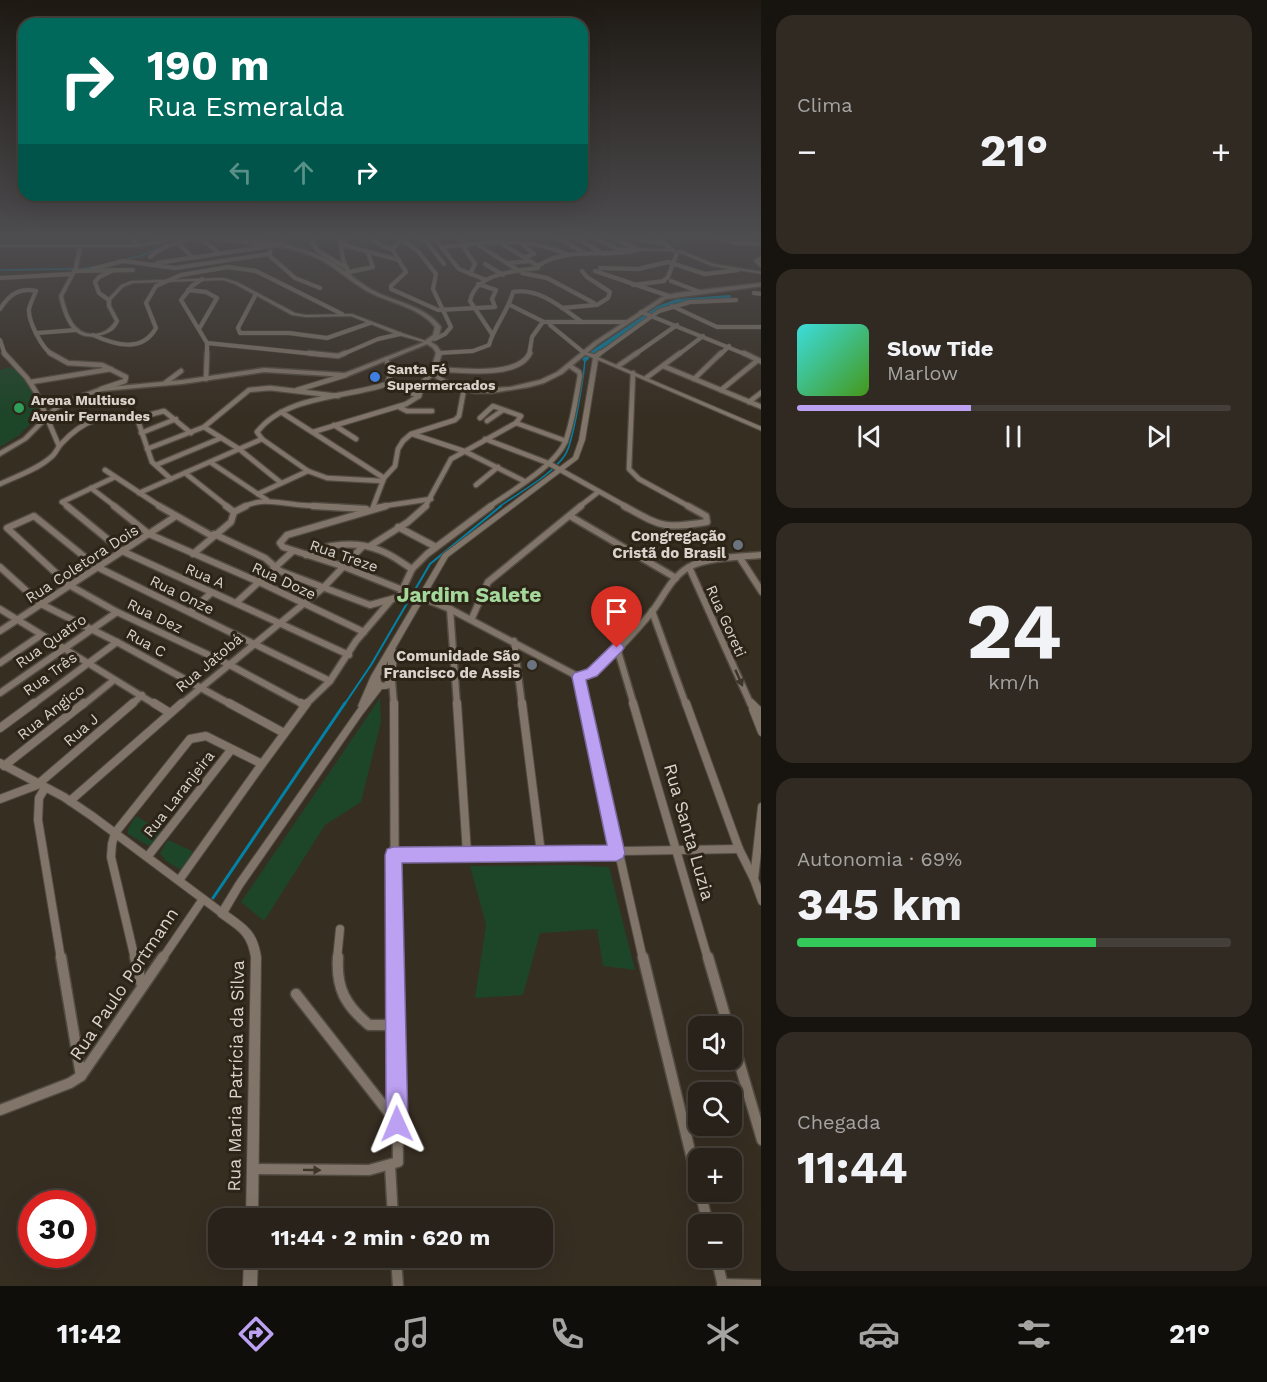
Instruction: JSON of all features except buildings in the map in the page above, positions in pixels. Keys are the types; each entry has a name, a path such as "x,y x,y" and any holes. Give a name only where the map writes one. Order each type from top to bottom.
{"main road":[{"path":"0,454 25,439 57,407 78,396 101,389 206,379 264,370 346,375 435,339 437,327 431,318 377,295"},
{"path":"427,342 439,353 433,371 449,384 464,389 501,390 522,387 557,375 590,354 627,322 646,314 669,296 677,295"},
{"path":"43,406 57,407"}],"street":[{"path":"0,309 10,295"},
{"path":"35,295 29,310 42,347 60,360 74,364 102,365 126,379 101,389"},
{"path":"61,295 65,311 76,330"},
{"path":"102,295 109,300"},
{"path":"93,335 109,331 117,323 109,306 109,300 113,295"},
{"path":"36,333 76,330 121,345 138,344 150,339 156,326 147,307 149,295"},
{"path":"184,295 181,303 207,343 206,379"},
{"path":"199,329 217,298 212,295"},
{"path":"255,295 238,328 240,333 289,333 327,338 370,323"},
{"path":"258,295 298,315 352,315 427,342"},
{"path":"304,295 342,314"},
{"path":"404,295 434,310 443,311 496,306 492,299 494,295"},
{"path":"435,339 446,334 451,327 436,295"},
{"path":"471,295 469,298 475,309 492,333"},
{"path":"439,353 481,350 489,345 492,333 510,305 512,295"},
{"path":"535,295 562,308 582,322"},
{"path":"578,295 594,304"},
{"path":"562,308 585,307 604,301 610,295"},
{"path":"110,473 176,516 265,558 274,566 323,588 370,605 391,600 409,595 445,556 576,458 580,449 590,354 646,314 701,300 736,300"},
{"path":"510,305 547,324 590,354 761,429"},
{"path":"672,306 717,327 761,327"},
{"path":"646,314 729,346 760,361 721,390"},
{"path":"313,432 398,407 419,396 424,381 433,371 510,368 527,359 531,337 535,330 547,324 627,322"},
{"path":"749,326 757,322"},
{"path":"618,366 677,326"},
{"path":"207,343 338,356 378,339 400,334"},
{"path":"646,378 703,336"},
{"path":"0,340 4,357 31,382 48,416 59,446 59,451 51,459 0,484"},
{"path":"694,379 729,346"},
{"path":"386,359 392,369 391,379 387,384"},
{"path":"254,1169 369,1170 398,1162 391,678 393,650 409,595 412,569 436,547 549,464 559,453 566,441 580,374 570,366"},
{"path":"663,366 761,407"},
{"path":"31,382 111,369"},
{"path":"165,383 181,371"},
{"path":"485,439 549,464 658,525 667,527 699,525 707,522 708,519 699,511 639,479 629,469 633,373"},
{"path":"293,391 346,375"},
{"path":"383,480 336,479 308,471 262,439 257,432 281,412 387,384 419,396"},
{"path":"147,449 204,427 244,392 259,388 343,396"},
{"path":"372,509 383,480 395,466 399,446 411,434 455,420 459,416 464,389"},
{"path":"749,402 761,393"},
{"path":"398,407 407,411 432,411"},
{"path":"193,554 231,522 234,512 254,502 268,500 372,509 431,499 446,465 464,451 516,423 521,416 489,407 480,418"},
{"path":"487,421 503,410"},
{"path":"59,446 83,422 99,415 137,418 164,411 190,433"},
{"path":"281,412 383,480"},
{"path":"137,418 147,449 156,465 171,479"},
{"path":"141,434 176,419"},
{"path":"516,423 566,441"},
{"path":"334,424 356,439"},
{"path":"204,427 239,449 280,482"},
{"path":"411,434 464,451 524,481"},
{"path":"156,465 221,438"},
{"path":"139,493 262,439"},
{"path":"210,462 268,500"},
{"path":"476,485 498,467"},
{"path":"258,494 308,471"},
{"path":"102,477 110,473"},
{"path":"91,488 110,473"},
{"path":"185,473 234,512"},
{"name":"Rua A","path":"91,488 62,502 122,550 349,655"},
{"name":"Rua Doze","path":"91,488 149,534 259,582 364,632"},
{"path":"266,490 279,502"},
{"path":"472,618 488,582 597,492"},
{"name":"Rua Jatobá","path":"70,801 228,664 323,588 367,546 421,511 431,499"},
{"name":"Rua Treze","path":"372,509 292,533 281,539 280,543 283,547 293,551 345,567 409,595 472,618 579,677"},
{"name":"Rua Onze","path":"7,529 33,516 97,567 330,681"},
{"name":"Rua Coletora Dois","path":"0,631 176,516"},
{"path":"570,516 676,578"},
{"path":"398,527 436,547"},
{"name":"Rua Dez","path":"7,529 69,585 117,612 228,664 305,705"},
{"path":"306,555 310,551 330,546 367,546 412,569"},
{"name":"Rua Treze","path":"237,602 293,551"},
{"path":"689,1148 617,853 579,677 592,672 617,648 652,611 662,593 689,567 703,562 761,555"},
{"path":"740,558 761,590"},
{"name":"Rua C","path":"0,567 41,604 117,642 284,733"},
{"name":"Rua Goreti","path":"689,567 752,706 761,713"},
{"path":"190,612 211,593"},
{"path":"180,879 305,705 330,681 364,632 391,600"},
{"path":"0,609 170,713"},
{"path":"450,609 466,853"},
{"path":"652,611 739,849 761,898"},
{"name":"Rua Quatro","path":"0,693 117,612"},
{"path":"0,663 41,635"},
{"path":"514,641 541,853"},
{"name":"Rua Três","path":"0,728 117,642"},
{"name":"Rua Santa Luzia","path":"617,648 725,1016"},
{"path":"360,712 376,676 393,650"},
{"path":"376,676 385,673 391,678"},
{"path":"376,676 376,683 393,697"},
{"path":"2,764 70,801 180,879 222,913 239,885 360,712 391,678"},
{"name":"Rua Angico","path":"2,764 114,680"},
{"name":"Rua J","path":"0,800 41,786 142,695"},
{"path":"752,706 761,729"},
{"path":"142,986 111,857 115,833 190,739 206,736 262,764"},
{"name":"Rua Laranjeira","path":"148,856 231,750"},
{"path":"41,786 38,820 81,1076"},
{"path":"754,879 761,816"},
{"path":"393,855 617,853 739,849"},
{"name":"Rua Paulo Portmann","path":"0,1110 69,1083 81,1076 203,899"},
{"name":"Rua Maria Patrícia da Silva","path":"222,913 247,930 255,946 252,1208"},
{"path":"340,929 337,979 340,993 369,1025 396,1024"},
{"path":"296,993 397,1124"},
{"path":"741,1070 761,1137"},
{"path":"390,1166 392,1208"},
{"path":"250,1286 251,1268"},
{"path":"397,1268 398,1286"},
{"path":"718,1268 722,1285 761,1285"}],"green space":[{"name":"Arena Multiuso Avenir Fernandes","path":"11,367 30,388 40,415 18,436 0,447 0,370"},
{"path":"380,698 381,722 361,802 325,825 264,921 241,902"},
{"path":"136,816 163,832 151,847 128,834 128,829"},
{"path":"168,840 194,852 181,870 166,861 160,853"},
{"path":"470,866 609,867 635,970 603,966 597,929 540,933 523,995 475,998 486,925"}],"waterway":[{"path":"589,355 658,308 677,301 729,297"},
{"path":"585,359 589,355"},
{"path":"499,507 552,470 565,455 575,424 585,359"},
{"path":"344,705 371,665 430,564 501,506"},
{"path":"213,898 345,703"}],"place":[{"name":"Santa Fé Supermercados","path":"375,377"},
{"name":"Arena Multiuso Avenir Fernandes","path":"19,408"},
{"name":"Congregação Cristã do Brasil","path":"738,545"},
{"name":"Comunidade São Francisco de Assis","path":"532,665"}],"district":[{"name":"Jardim Salete","path":"469,595"}],"route":[{"path":"397,1124 393,855 617,853 579,677 592,672 617,648"}]}
